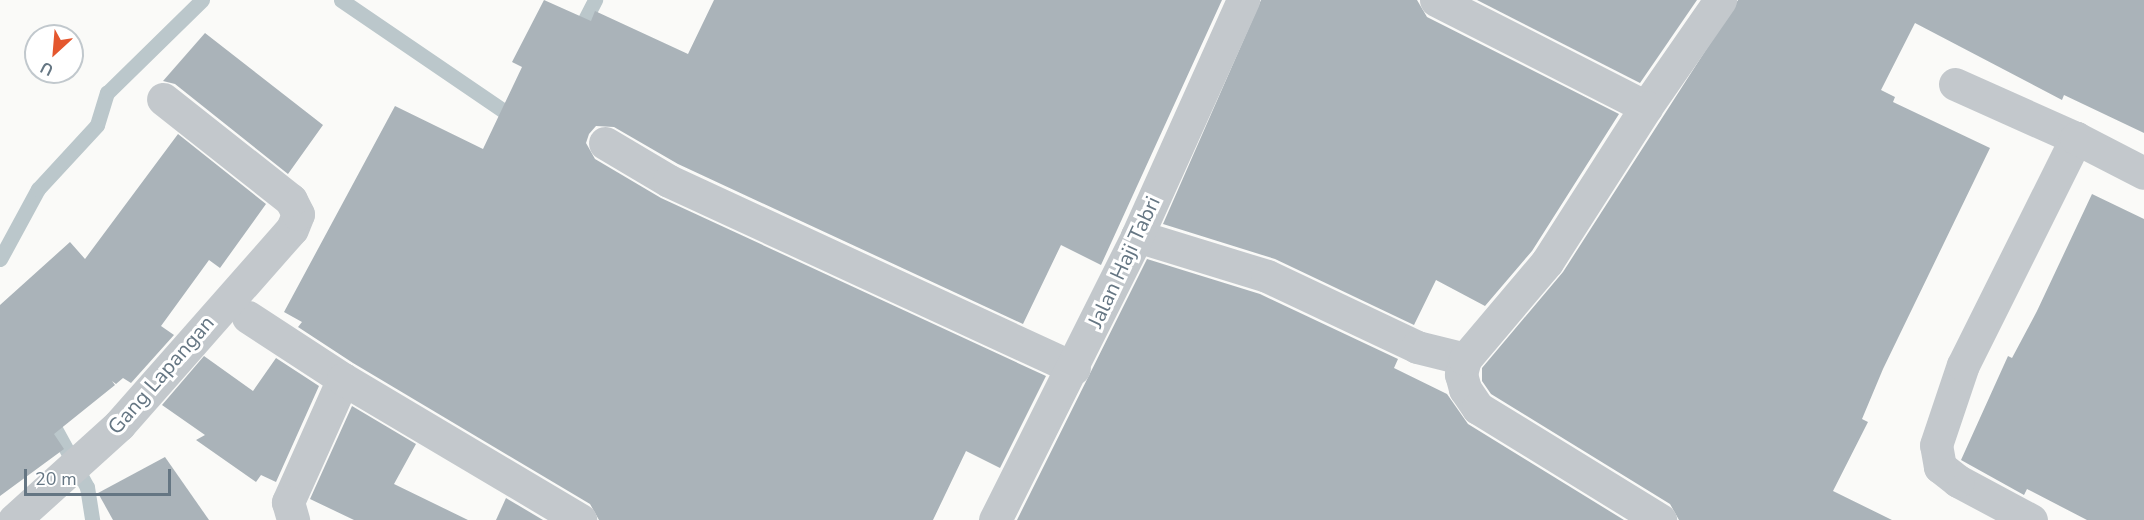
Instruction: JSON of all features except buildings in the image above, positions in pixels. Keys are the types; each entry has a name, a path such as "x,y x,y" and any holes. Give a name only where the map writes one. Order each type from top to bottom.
{"street":[{"name":"Jalan Haji Tabri","path":"995,520 1074,368 1137,236 1243,0"},
{"path":"1436,0 1646,106"},
{"path":"1660,520 1479,408 1464,389 1461,375 1465,358 1547,262 1646,106 1720,0"},
{"path":"1955,84 2076,138 2144,173"},
{"path":"163,99 291,200 298,214 292,229 237,309"},
{"path":"2031,520 1958,481 1940,467 1936,445 1963,365 2076,138"},
{"path":"604,143 669,181 1074,368"},
{"path":"1137,236 1267,276 1417,347 1465,358"},
{"name":"Gang Lapangan","path":"14,520 119,425 237,309 343,379 580,520"},
{"path":"293,520 288,502 343,379"}],"waterway":[{"path":"0,259 38,189 97,125 107,93 202,0"},
{"path":"341,0 517,120"},
{"path":"576,37 595,0"},
{"path":"47,414 87,487 92,520"}]}
